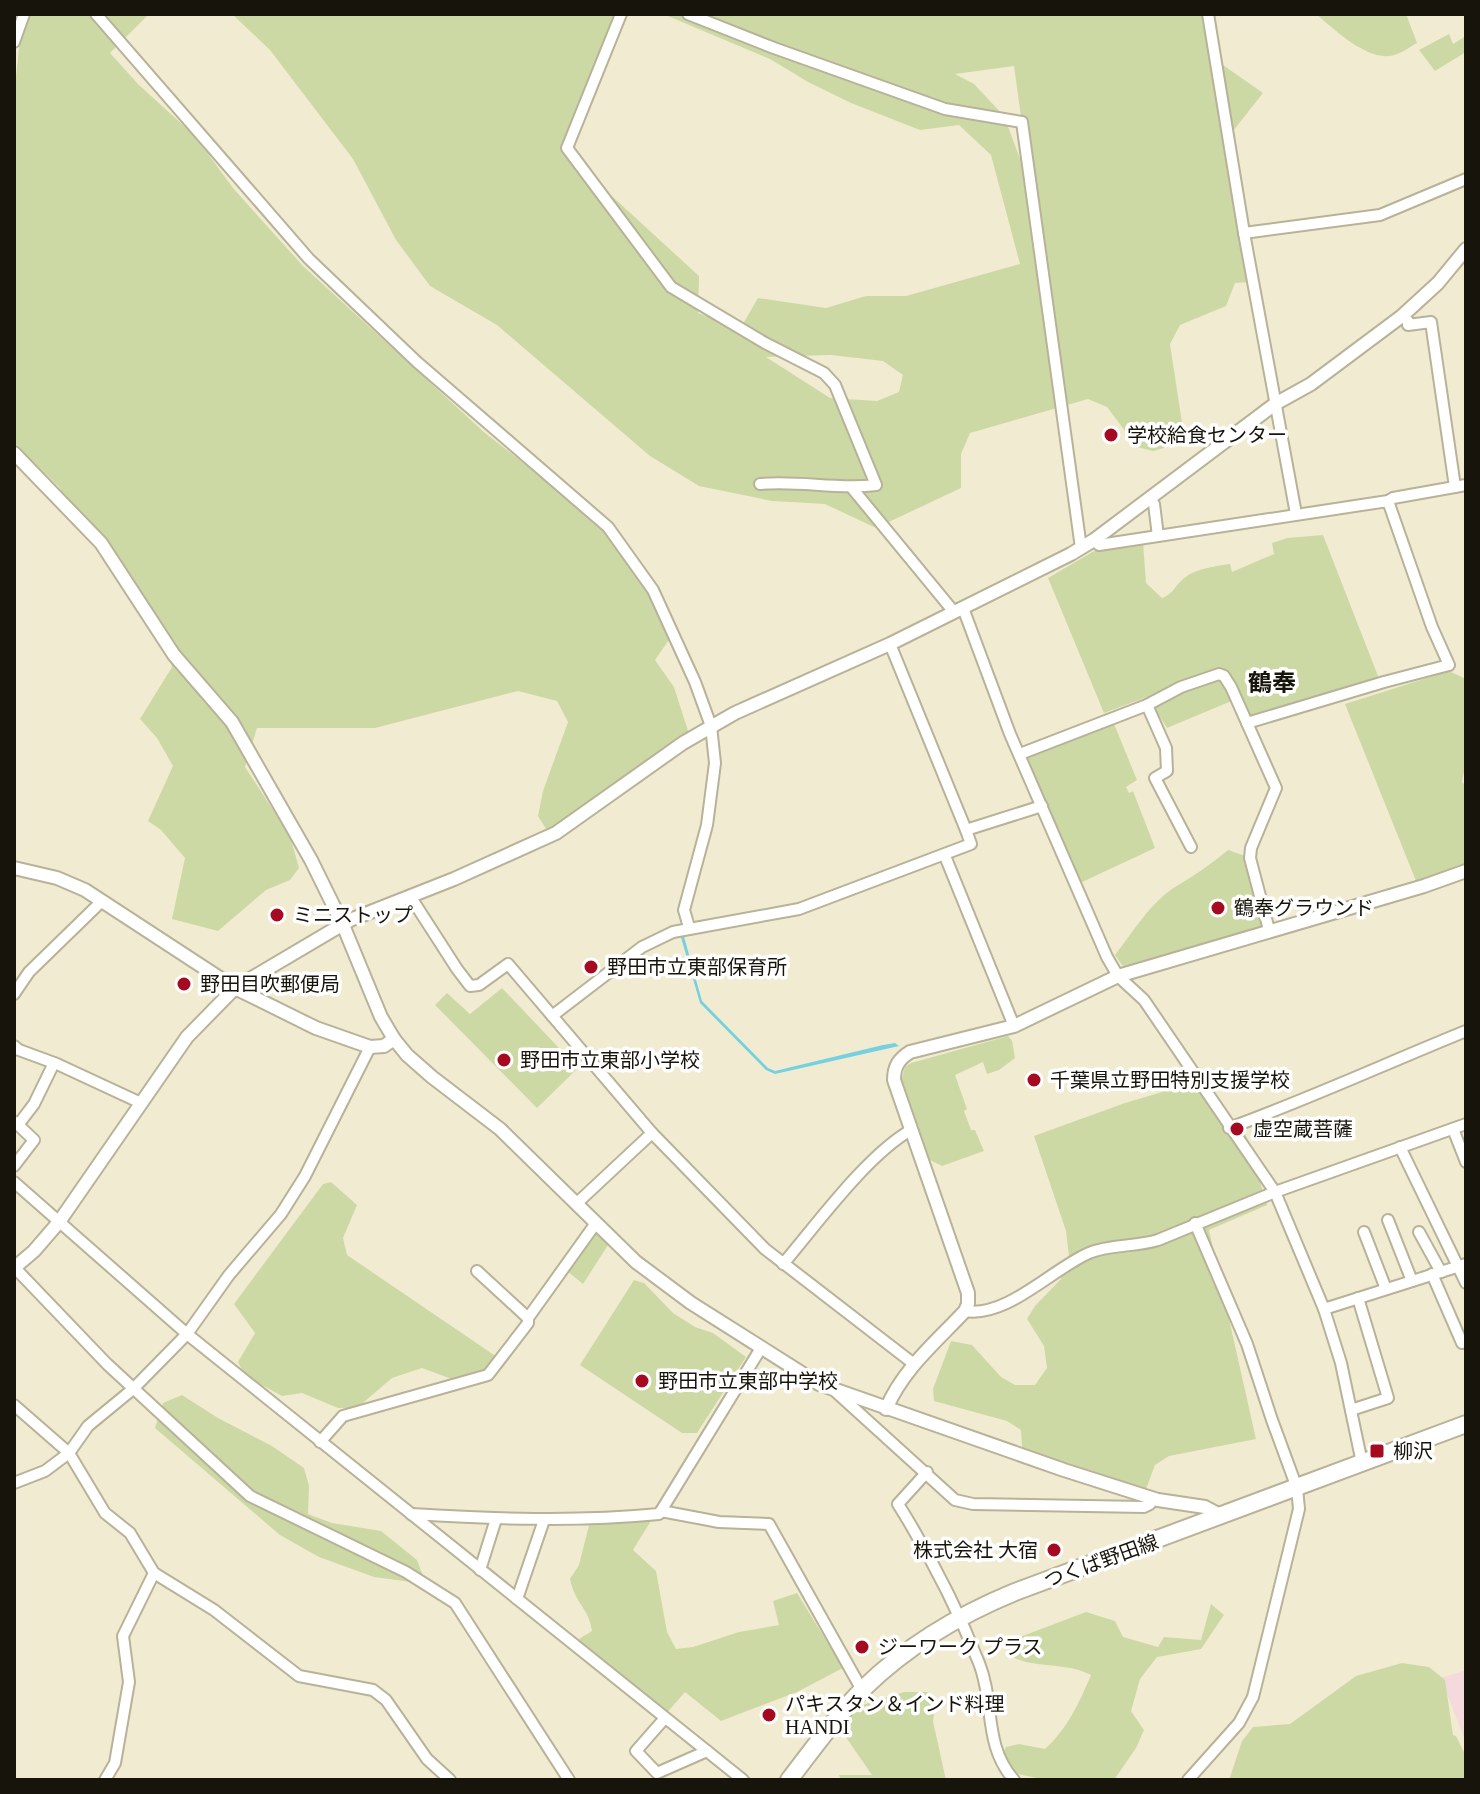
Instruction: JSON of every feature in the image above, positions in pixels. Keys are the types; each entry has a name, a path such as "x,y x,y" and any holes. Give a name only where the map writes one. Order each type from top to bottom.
{"main road":[{"name":"つくば野田線","path":"789,1780 862,1690 913,1646 957,1618 1026,1588 1466,1424"}],"street":[{"path":"14,42 24,14"},
{"path":"96,14 309,259 417,362 608,527 653,590 695,682 711,726 715,763 713,792 684,910 689,927"},
{"path":"621,14 567,148 671,287 765,343 824,373 835,385 876,485 852,488 760,484"},
{"path":"688,14 945,109 1022,122 1081,548"},
{"path":"1208,14 1244,233 1296,514"},
{"path":"1244,233 1380,215 1466,179"},
{"path":"569,1780 455,1603 406,1572 250,1496 133,1389 14,1268 34,1251 59,1222 187,1037 235,988 343,925 556,833 711,726 890,644 1081,548 1275,404 1311,384 1402,316 1438,283 1466,249"},
{"path":"1094,540 1099,545 1388,501 1460,486 1431,322 1408,325 1402,316"},
{"path":"14,453 101,543 174,655 232,722 305,848 343,925 381,1017 394,1039 432,1077 500,1129 636,1262 672,1290 761,1348 836,1392 1154,1499 1205,1507 1222,1516"},
{"path":"852,488 958,610 1088,918 1118,976 1144,1000 1275,1192 1324,1309 1341,1363 1362,1463"},
{"path":"1150,499 1154,504 1158,536"},
{"path":"1247,723 1449,665 1432,627 1388,501"},
{"path":"552,1016 642,947 689,927 799,909 971,844 890,644"},
{"path":"1020,754 1147,705 1181,687 1219,674 1224,676 1276,788 1251,848 1250,858 1269,930"},
{"path":"1147,705 1166,748 1167,771 1155,778 1191,847"},
{"path":"966,830 1042,806"},
{"path":"945,856 1014,1026"},
{"path":"14,868 73,883 235,988 316,1028 370,1047 384,1046 394,1039"},
{"path":"886,1409 897,1385 968,1304 968,1293 894,1080 897,1064 902,1058 910,1052 1014,1026 1118,976 1466,871"},
{"path":"410,896 470,986 479,985 508,964 652,1133 725,1209 783,1264 914,1364"},
{"path":"14,994 29,972 102,901"},
{"path":"1229,1128 1302,1101 1466,1031"},
{"path":"14,1046 141,1103"},
{"path":"14,1483 45,1471 69,1453 88,1426 133,1389 187,1334 229,1275 281,1214 305,1176 370,1047"},
{"path":"14,1166 34,1140 16,1123 34,1104 54,1063"},
{"path":"965,1311 985,1312 1097,1250 1140,1246 1275,1192 1466,1124"},
{"path":"1453,1129 1466,1162"},
{"path":"783,1264 853,1183 896,1138 911,1130"},
{"path":"576,1204 652,1133"},
{"path":"1400,1147 1462,1265 1466,1283"},
{"path":"17,1190 59,1222 187,1334 740,1779"},
{"path":"1388,1220 1412,1281"},
{"path":"320,1442 343,1416 488,1375 528,1323 528,1318 596,1223"},
{"path":"1188,1780 1239,1723 1253,1697 1299,1509 1297,1488 1247,1344 1195,1223"},
{"path":"1364,1232 1386,1289"},
{"path":"1419,1232 1462,1343 1466,1341"},
{"path":"1324,1309 1462,1265"},
{"path":"477,1271 528,1318"},
{"path":"1351,1410 1388,1398 1358,1298"},
{"path":"409,1514 544,1520 659,1514 761,1348"},
{"path":"836,1392 955,1500 973,1504 1144,1507 1154,1499"},
{"path":"14,1405 69,1453 105,1513 130,1533 154,1573 214,1610 299,1676 373,1690 386,1700 427,1759 450,1780"},
{"path":"927,1472 898,1504 924,1546 980,1666 997,1755 1014,1780"},
{"path":"661,1511 719,1522 769,1524 862,1690"},
{"path":"480,1570 496,1519"},
{"path":"517,1599 544,1520"},
{"path":"105,1780 115,1763 129,1682 123,1636 154,1573"},
{"path":"665,1718 636,1751 657,1773 707,1751"}],"shaded area":[{"path":"1466,1670 1466,1737 1464,1738 1441,1678"}],"green space":[{"path":"27,14 149,14 110,53 138,84 195,136 233,188 303,266 485,433 621,538 660,600 673,634 655,660 674,687 689,734 548,832 538,816 543,791 568,722 557,701 518,691 375,728 257,728 245,767 290,836 299,868 290,880 266,890 218,931 172,919 185,858 161,830 148,821 173,766 157,738 140,719 172,667 153,611 58,486 14,443 14,97 20,39"},
{"path":"232,14 629,14 601,57 567,155 699,276 698,313 740,329 758,298 826,308 866,296 906,296 1020,264 991,155 959,125 920,130 851,103 770,59 663,14 1206,14 1213,58 1263,93 1226,140 1249,282 1235,283 1226,306 1180,325 1170,344 1184,436 1176,445 1153,451 1137,447 1107,407 1088,399 970,433 961,454 961,488 876,528 825,504 772,501 699,486 650,456 497,325 430,286 396,240 353,159 270,50","holes":["1014,66 1044,284 1025,172 1004,116 974,84 955,74","831,355 883,361 903,375 899,392 877,401 830,398 766,357"]},
{"path":"1316,14 1406,14 1417,43 1394,55 1374,54 1352,43"},
{"path":"1449,34 1453,44 1466,36 1466,52 1435,71 1419,50"},
{"path":"1323,535 1380,681 1251,719 1241,697 1167,728 1147,697 1104,713 1048,578 1094,551 1143,542 1146,583 1162,598 1186,577 1198,571 1230,564 1232,572 1274,554 1272,543 1287,538"},
{"path":"1449,671 1466,679 1466,761 1462,782 1466,786 1466,869 1418,886 1345,704"},
{"path":"1114,724 1137,780 1126,787 1129,793 1133,791 1155,848 1080,883 1027,758"},
{"name":"鶴奉グラウンド","path":"1228,850 1248,857 1265,927 1127,967 1122,965 1115,955 1150,909"},
{"path":"502,988 578,1068 537,1108 435,1005 447,993 470,1014"},
{"path":"1008,1036 1015,1058 999,1070 987,1074 983,1062 955,1075 971,1130 975,1130 984,1151 942,1166 930,1160 902,1079 905,1067"},
{"path":"1193,1083 1226,1126 1242,1123 1267,1205 1209,1230 1256,1439 1169,1456 1155,1465 1146,1489 1071,1464 1023,1461 1021,1430 1007,1421 934,1401 933,1389 951,1341 972,1345 1001,1377 1015,1385 1035,1385 1047,1368 1044,1346 1027,1319 1061,1279 1069,1256 1066,1231 1034,1136 1125,1103"},
{"path":"331,1182 357,1205 343,1238 347,1255 497,1357 495,1372 481,1384 468,1385 422,1368 392,1378 357,1408 338,1408 302,1393 282,1396 245,1376 238,1362 255,1333 234,1304 323,1184"},
{"path":"596,1229 610,1242 583,1284 567,1271"},
{"path":"634,1280 644,1283 673,1313 695,1327 713,1333 746,1357 697,1433 682,1433 580,1365"},
{"path":"182,1395 272,1446 304,1468 309,1486 308,1514 332,1523 381,1531 417,1560 426,1584 374,1577 319,1557 280,1535 155,1428 163,1403"},
{"path":"654,1516 633,1550 656,1571 667,1632 676,1649 779,1625 773,1601 797,1593 843,1668 797,1692 721,1721 685,1692 665,1715 587,1652 579,1639 592,1631 570,1579 579,1565 590,1521"},
{"path":"1211,1604 1224,1615 1201,1649 1157,1657 1140,1679 1131,1711 1144,1730 1136,1748 1114,1780 1041,1779 997,1767 1006,1747 1019,1744 1045,1749 1066,1724 1091,1675 1072,1668 1012,1657 1015,1639 1086,1612 1115,1621 1123,1637 1158,1647 1164,1637 1201,1640"},
{"path":"1402,1663 1429,1667 1445,1680 1453,1735 1466,1756 1466,1780 1229,1780 1242,1741 1253,1727 1290,1724 1356,1676"},
{"path":"904,1692 927,1692 936,1702 933,1721 946,1780 841,1780 839,1775 872,1775 843,1733 856,1707"}],"water":[{"path":"683,933 702,1001 768,1068 775,1071 883,1045 895,1043 899,1046 775,1074 766,1070 700,1003 680,934"}],"place":[{"name":"学校給食センター","path":"1111,435"},
{"name":"鶴奉グラウンド","path":"1218,908"},
{"name":"ミニストップ","path":"277,915"},
{"name":"野田市立東部保育所","path":"591,967"},
{"name":"野田目吹郵便局","path":"184,984"},
{"name":"野田市立東部小学校","path":"504,1060"},
{"name":"千葉県立野田特別支援学校","path":"1034,1080"},
{"name":"虚空蔵菩薩","path":"1237,1129"},
{"name":"野田市立東部中学校","path":"642,1381"},
{"name":"柳沢","path":"1377,1451"},
{"name":"株式会社 大宿","path":"1054,1550"},
{"name":"ジーワーク プラス","path":"862,1647"},
{"name":"パキスタン＆インド料理 HANDI","path":"769,1715"}],"district":[{"name":"鶴奉","path":"1272,683"}]}
